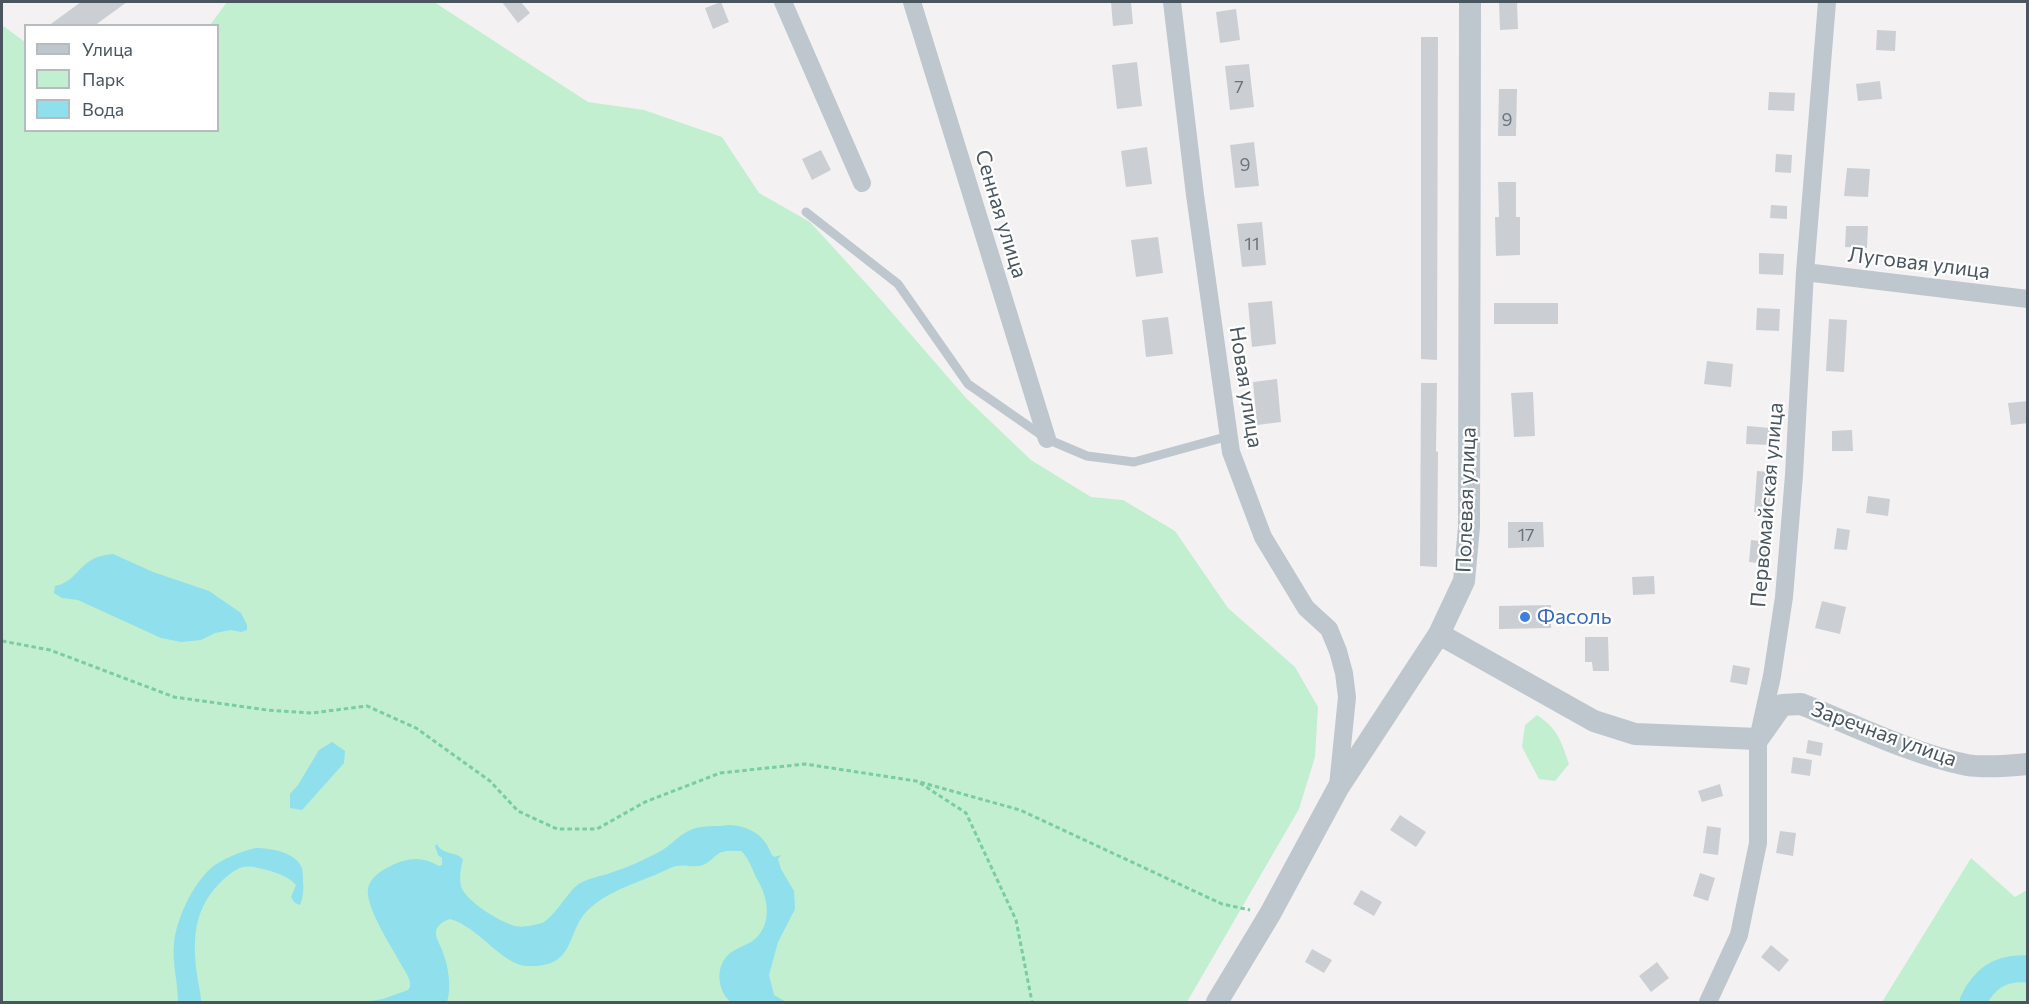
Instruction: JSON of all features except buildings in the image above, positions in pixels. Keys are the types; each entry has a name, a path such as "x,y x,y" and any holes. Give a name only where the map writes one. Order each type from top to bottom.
{"street":[{"path":"783,2 862,183"},
{"name":"Сенная улица","path":"912,2 1047,439"},
{"name":"Новая улица","path":"1172,2 1231,452 1263,537 1306,609 1329,629 1338,651 1347,697 1338,788"},
{"name":"Полевая улица","path":"1216,1002 1270,914 1338,788 1439,634 1464,581 1469,527 1470,2"},
{"name":"Первомайская улица","path":"1708,1002 1739,935 1758,843 1758,739 1772,676 1784,597 1794,475 1805,272 1827,2"},
{"name":"Луговая улица","path":"1805,272 2028,299"},
{"path":"1439,634 1594,721 1635,734 1758,739"},
{"name":"Заречная улица","path":"1758,739 1782,705 1801,704 1924,753 1969,765 2028,764"}],"lane":[{"path":"806,212 898,284 968,384 1047,439 1087,456 1134,462 1229,436"}],"path":[{"path":"2,641 50,650 174,698 267,710 312,713 367,706 416,728 490,781 518,811 557,829 597,829 645,801 720,772 806,764 916,781 1020,810 1222,904 1270,914"},
{"path":"916,781 966,813 1016,920 1032,1002"}],"green space":[{"path":"227,2 434,2 588,102 644,110 722,137 759,193 810,222 966,398 1031,460 1091,497 1123,500 1175,531 1228,608 1295,667 1318,707 1315,757 1299,809 1187,1002 2,1002 2,25 24,41 24,132 219,132 219,24 211,24"},
{"path":"1537,715 1550,725 1558,736 1569,764 1555,781 1539,779 1522,747 1525,725"},
{"path":"1971,858 2015,897 2027,890 2027,1002 1882,1002"}],"water":[{"path":"113,554 153,572 209,591 241,613 247,630 241,632 231,630 215,633 201,640 181,642 161,638 78,600 62,598 54,593 55,586 70,579 90,561"},
{"path":"332,742 345,751 344,763 302,810 290,808 290,794 319,750"},
{"path":"729,825 746,828 755,833 764,840 774,857 781,855 778,859 781,869 794,891 795,909 778,942 769,975 774,995 786,1002 731,1002 723,992 720,974 723,961 730,953 761,933 767,910 761,886 744,854 741,851 724,851 703,865 673,867 620,889 596,903 576,927 563,955 543,965 518,964 499,953 461,923 450,919 440,925 436,934 448,969 447,1002 365,1002 383,999 408,990 410,987 408,976 380,928 368,897 372,879 392,865 417,859 442,865 442,858 438,855 435,846 437,844 442,850 463,859 460,883 469,898 501,920 515,926 525,926 546,921 575,887 583,882 648,858 693,829"},
{"path":"256,848 282,852 299,863 302,870 303,888 300,905 295,903 291,897 296,885 282,875 245,867 229,875 207,899 201,911 195,935 195,961 201,1002 178,1002 174,943 178,923 186,903 203,876 215,865 244,851"}],"waterway":[{"path":"1973,1002 1982,986 1994,976 2010,970 2028,969"}],"place":[{"name":"Фасоль","path":"1525,617"}]}
